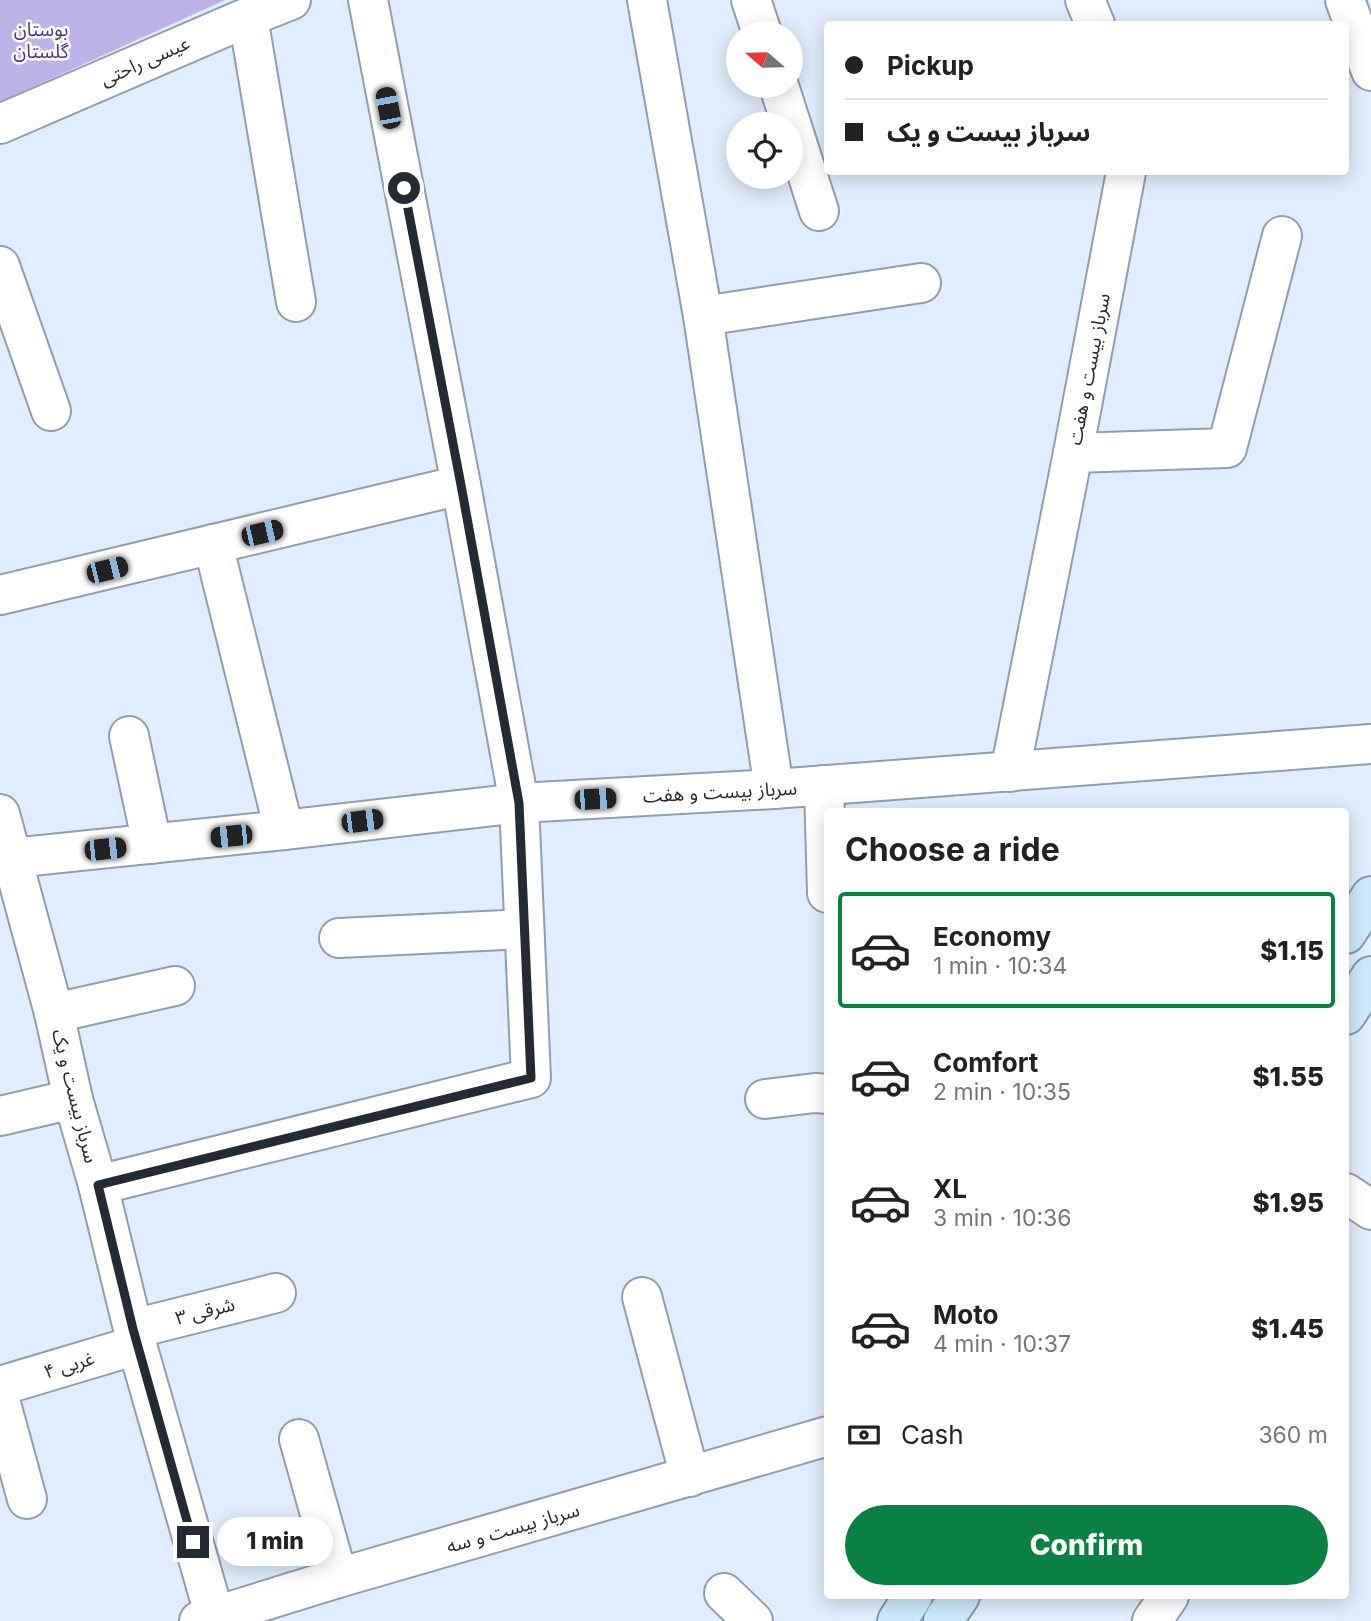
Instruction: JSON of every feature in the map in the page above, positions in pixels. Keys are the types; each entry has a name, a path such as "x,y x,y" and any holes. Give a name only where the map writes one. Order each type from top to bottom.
{"main road":[{"path":"1349,929 1371,895"},
{"path":"1349,1009 1371,976"},
{"path":"897,1621 911,1599"},
{"path":"943,1621 958,1599"}],"street":[{"name":"عیسی راحتی","path":"0,124 291,0"},
{"path":"98,1185 531,1078 519,803 368,0"},
{"path":"647,0 703,316 774,789"},
{"path":"751,0 758,21"},
{"path":"1085,0 1094,21"},
{"path":"1345,0 1371,71"},
{"path":"248,17 296,302"},
{"path":"783,98 819,211"},
{"name":"سرباز بیست و هفت","path":"1010,772 1125,175"},
{"path":"1073,453 1227,448 1282,236"},
{"path":"0,266 51,411"},
{"path":"703,316 921,282"},
{"path":"0,595 461,485"},
{"path":"213,544 284,830"},
{"path":"130,736 152,844"},
{"name":"سرباز بیست و هفت","path":"12,858 519,803 774,789 1371,744"},
{"path":"824,785 825,808"},
{"name":"سرباز بیست و یک","path":"0,814 210,1619"},
{"path":"339,938 524,929"},
{"path":"54,1013 175,986"},
{"path":"765,1099 824,1094"},
{"path":"0,1116 73,1099"},
{"path":"1349,1195 1371,1210"},
{"name":"شرقی ۳","path":"135,1337 276,1293"},
{"path":"642,1297 690,1477"},
{"name":"غربی ۴","path":"0,1386 135,1337"},
{"path":"0,1400 27,1499"},
{"name":"سرباز بیست و سه","path":"210,1619 338,1578 824,1438"},
{"path":"299,1440 338,1578"},
{"path":"724,1593 753,1621"},
{"path":"1152,1621 1167,1599"}],"green space":[{"name":"بوستان گلستان","path":"0,0 225,0 0,102"}],"route":[{"path":"193,1542 133,1329 98,1185 531,1078 519,803 404,188"}]}
